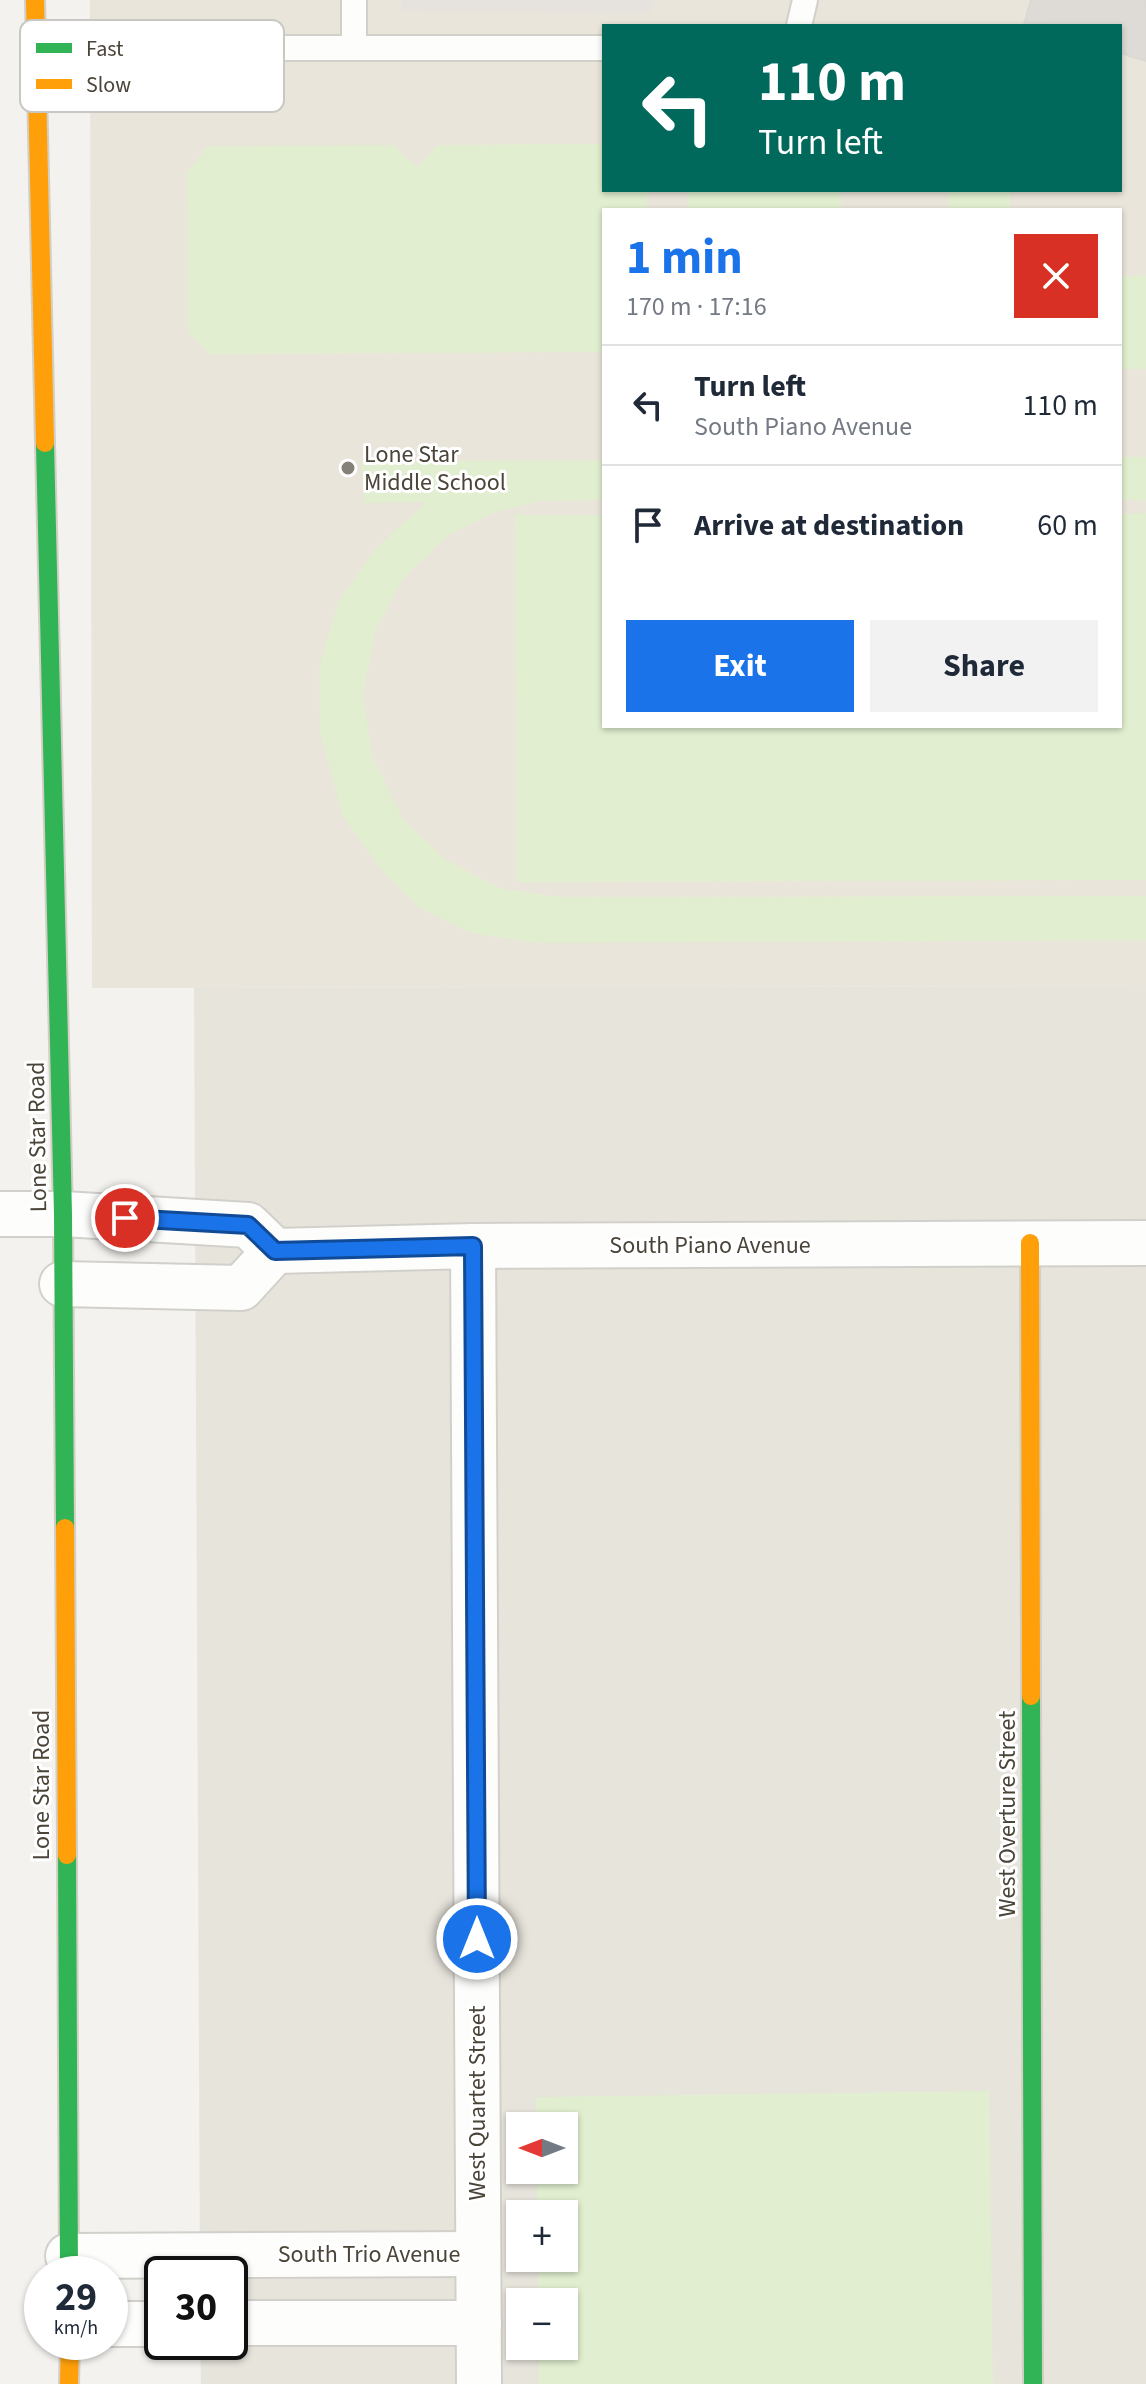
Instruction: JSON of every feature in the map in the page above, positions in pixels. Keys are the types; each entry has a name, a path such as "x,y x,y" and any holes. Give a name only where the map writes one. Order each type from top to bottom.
{"main road":[{"name":"Lone Star Road","path":"37,112 63,1214 68,2256"},
{"name":"West Overture Street","path":"1030,1243 1033,2384"},
{"path":"69,2384 70,2360"}],"street":[{"path":"0,1214 63,1214 248,1225 275,1251 241,1288 62,1284"},
{"name":"South Piano Avenue","path":"275,1251 473,1246 1146,1243"},
{"name":"West Quartet Street","path":"473,1246 479,2384"},
{"name":"South Trio Avenue","path":"128,2263 478,2254"},
{"path":"248,2323 479,2323"}],"lane":[{"path":"354,0 354,48"},
{"path":"799,24 805,0"},
{"path":"284,48 602,48"}],"shaded area":[{"name":"Lone Star Middle School","path":"90,0 1146,0 1146,986 92,988 90,112 284,112 284,20 90,20"},
{"path":"401,0 655,0 650,13 401,11"},
{"path":"1146,986 1146,2384 201,2384 200,2360 248,2360 248,2256 200,2256 194,988"}],"green space":[{"path":"602,144 602,192 647,192 647,208 602,208 602,352 209,354 188,332 187,173 208,146 393,145 417,167 437,145"},
{"path":"688,192 841,192 841,208 688,208"},
{"path":"948,192 1010,192 1010,208 949,208"},
{"path":"1122,276 1146,276 1146,369 1122,369"},
{"path":"1122,457 1146,457 1146,500 1122,500"},
{"path":"602,460 602,500 540,501 496,512 448,535 403,579 376,629 363,695 372,756 403,819 446,860 500,888 559,897 1146,896 1146,940 536,943 471,933 418,907 383,872 342,815 320,731 319,667 338,602 375,549 427,502 364,503 361,461"},
{"path":"1146,513 1146,880 516,882 515,515 602,515 602,728 1122,728 1122,514"},
{"path":"989,2091 993,2384 539,2384 539,2360 578,2360 578,2288 538,2288 538,2272 578,2272 578,2200 537,2200 537,2184 578,2184 578,2112 536,2112 536,2097"}],"building":[{"path":"1031,0 1146,0 1146,61 1122,54 1122,24 1024,24"}],"traffic: fast":[{"path":"45,443 63,1214 65,1528"},
{"path":"1031,1696 1033,2384"},
{"path":"67,1855 69,2256"}],"traffic: slow":[{"path":"35,0 35,20"},
{"path":"38,112 45,443"},
{"path":"1030,1243 1031,1696"},
{"path":"65,1528 67,1855"},
{"path":"69,2384 70,2360"}],"place":[{"name":"Lone Star Middle School","path":"348,468"}],"route":[{"path":"125,1218 248,1225 275,1251 473,1246 477,1939"}]}
